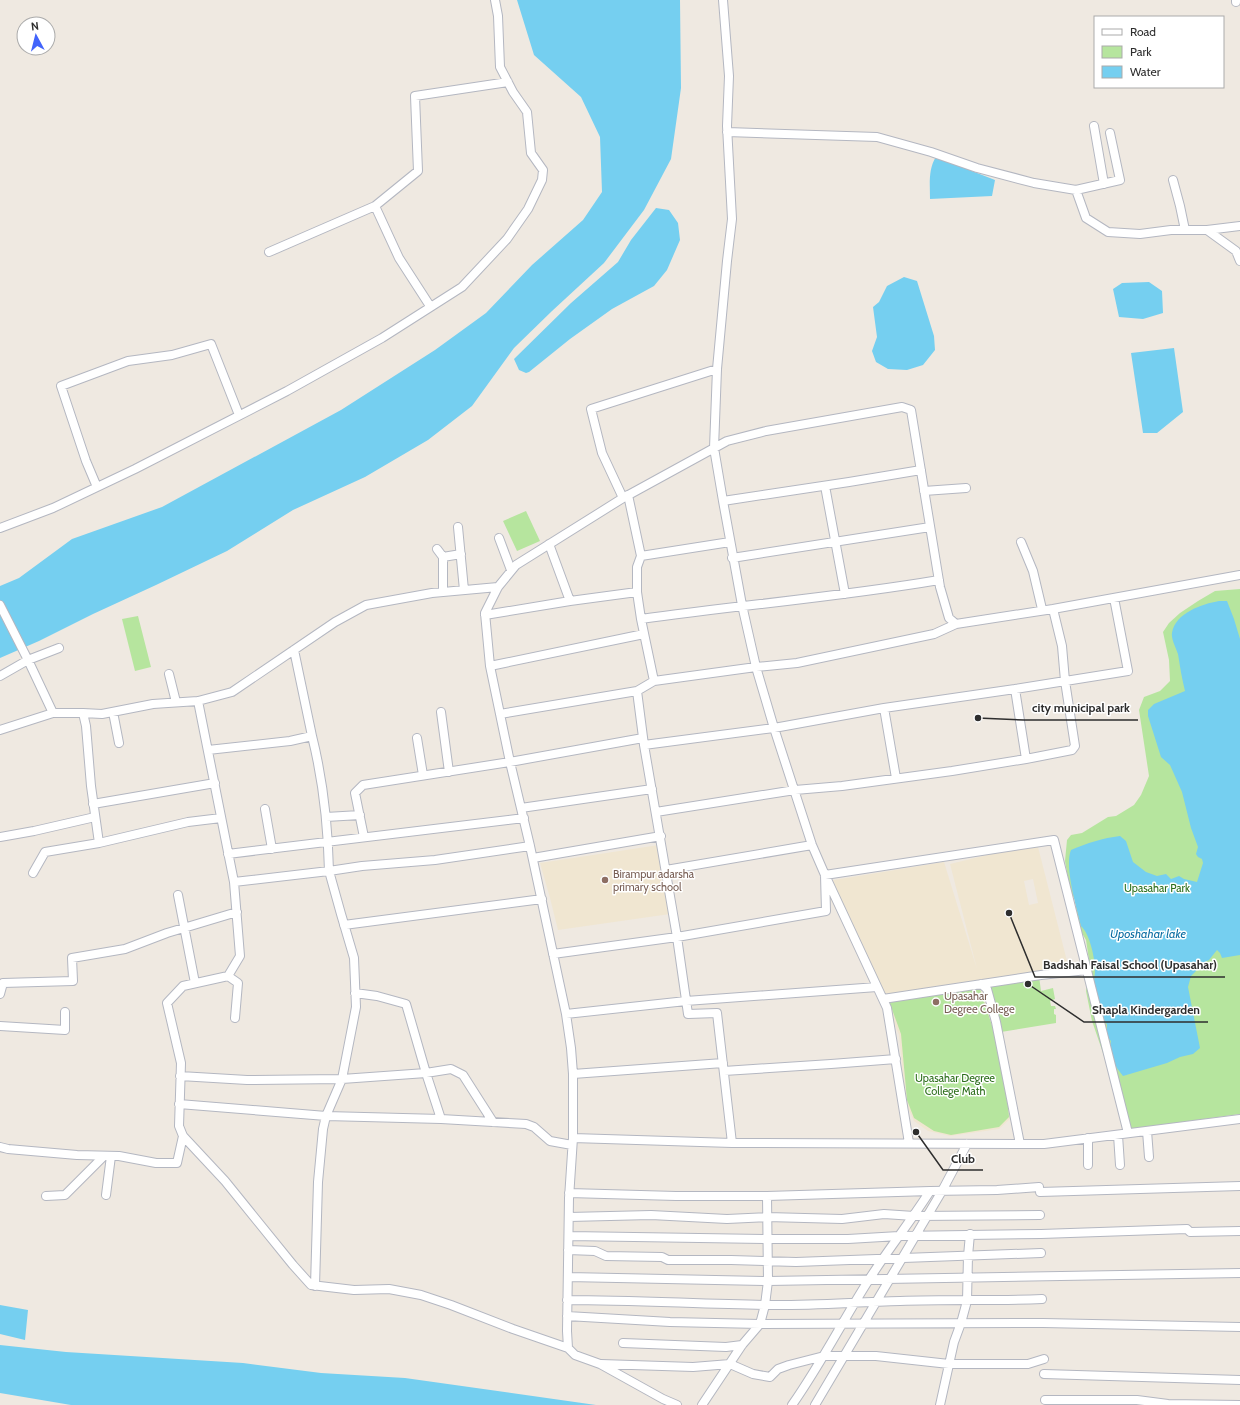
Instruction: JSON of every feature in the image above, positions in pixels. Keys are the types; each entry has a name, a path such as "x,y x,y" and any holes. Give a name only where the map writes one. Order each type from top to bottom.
{"street":[{"path":"0,528 53,508 97,487 287,391 382,338 462,286 507,239 528,210 542,180 543,170 531,153 527,112 500,67 498,16 495,0"},
{"path":"723,0 729,76 727,132 732,219 717,369 714,448 732,558 756,667 812,845 824,875 887,1008 909,1144"},
{"path":"269,252 375,206 418,171 415,96 508,82"},
{"path":"1094,126 1104,184"},
{"path":"727,132 877,136 931,152 977,168 1034,183 1076,190 1120,180 1110,133"},
{"path":"1173,180 1185,230"},
{"path":"1076,190 1086,218 1108,232 1140,234 1171,230 1207,230 1240,226"},
{"path":"375,206 399,258 430,306"},
{"path":"1207,230 1236,251 1240,261"},
{"path":"97,487 86,461 61,386 128,362 172,355 211,344 239,415"},
{"path":"654,681 637,592 637,567 641,556 625,496 602,453 591,409 717,369"},
{"path":"568,1348 567,1316 569,1192 572,1142 573,1074 571,1048 554,954 510,762 490,666 484,613 498,587 516,565 625,496 727,441 766,431 902,407 911,410 939,580 949,618 956,624"},
{"path":"723,501 921,470"},
{"path":"825,486 845,594"},
{"path":"924,491 966,488"},
{"path":"458,527 464,590"},
{"path":"732,558 930,527"},
{"path":"499,538 512,570"},
{"path":"641,556 730,542"},
{"path":"1021,542 1033,571 1042,609"},
{"path":"549,544 570,601"},
{"path":"437,550 443,557 444,592"},
{"path":"443,557 461,554"},
{"path":"500,714 637,691 654,681 797,663 934,634 956,624 1042,609 1053,609 1240,575"},
{"path":"641,619 742,605 845,594 939,580"},
{"path":"0,730 52,713 83,712 102,714 153,704 198,701 232,692 335,622 366,605 444,592 498,587"},
{"path":"485,615 637,592"},
{"path":"364,837 356,792 363,785 644,741 774,728 884,708 1128,671 1114,598"},
{"path":"0,605 28,660 52,713"},
{"path":"656,812 794,790 842,786 952,771 1072,750 1075,746 1065,681 1062,646 1053,609"},
{"path":"490,666 644,634"},
{"path":"0,676 28,660 59,648"},
{"path":"294,650 317,754 326,817 329,870 354,958 356,1007 342,1079 326,1116 323,1129 318,1182 316,1286"},
{"path":"169,674 176,702"},
{"path":"1015,689 1026,759"},
{"path":"637,691 688,1014 717,1013 732,1143"},
{"path":"198,701 234,882 240,956 228,976"},
{"path":"884,708 896,778"},
{"path":"83,712 86,726 93,804 99,843"},
{"path":"113,712 119,743"},
{"path":"441,712 449,772"},
{"path":"208,750 290,741 312,736"},
{"path":"417,738 423,775"},
{"path":"93,804 215,783"},
{"path":"521,808 652,789"},
{"path":"265,808 272,849"},
{"path":"326,817 360,815"},
{"path":"0,837 95,817"},
{"path":"33,873 46,852 99,843 188,822 221,818"},
{"path":"228,854 524,818"},
{"path":"533,858 660,836"},
{"path":"824,875 1054,840 1128,1133"},
{"path":"666,870 812,845"},
{"path":"234,882 362,866 435,860 530,846"},
{"path":"554,954 677,937 826,911 824,875"},
{"path":"178,895 195,983"},
{"path":"344,925 542,899"},
{"path":"0,994 3,983 73,981 72,958 125,949 184,928 236,912"},
{"path":"883,999 1041,974 1087,970"},
{"path":"235,1018 238,983 228,976 183,986 167,1003 181,1063 179,1126 183,1136 225,1181 293,1265 312,1285 354,1290 389,1290 421,1295 451,1305 514,1330 568,1348 575,1355 600,1364 663,1399 677,1405"},
{"path":"981,984 987,989 996,1022 1020,1144"},
{"path":"566,1014 686,1001 877,987"},
{"path":"355,993 377,996 406,1004 441,1119"},
{"path":"0,1026 65,1030 65,1012"},
{"path":"573,1074 831,1064 896,1059"},
{"path":"180,1076 247,1080 342,1079 426,1073 451,1069 462,1075 493,1122"},
{"path":"180,1104 326,1116 441,1119 526,1124 534,1127 550,1141 572,1142 1044,1144 1240,1119"},
{"path":"1147,1131 1149,1157"},
{"path":"1118,1135 1120,1165"},
{"path":"0,1147 70,1154 119,1156 156,1163 177,1163 183,1136"},
{"path":"1088,1138 1088,1166"},
{"path":"815,1405 942,1191 967,1144"},
{"path":"106,1195 107,1156"},
{"path":"46,1196 65,1195 107,1156"},
{"path":"569,1192 676,1196 767,1196 930,1191 1240,1186"},
{"path":"792,1405 824,1356 841,1324 869,1279 930,1191"},
{"path":"702,1405 742,1345 760,1324 765,1305 768,1280 767,1196"},
{"path":"569,1216 651,1215 727,1219 767,1217 842,1218 884,1214 914,1216 1040,1215"},
{"path":"569,1236 848,1239 899,1236 1048,1234 1187,1229 1190,1232 1240,1231"},
{"path":"940,1405 954,1342 967,1301 970,1234"},
{"path":"568,1250 595,1251 606,1256 662,1257 668,1260 796,1262 1041,1253"},
{"path":"568,1276 768,1280 1240,1273"},
{"path":"568,1300 639,1300 765,1305 1042,1299"},
{"path":"567,1316 670,1322 760,1324 1043,1323 1240,1327"},
{"path":"623,1343 726,1347 742,1345"},
{"path":"600,1364 693,1367 730,1364 753,1374 770,1377 778,1370 789,1365 824,1356 876,1356 949,1364 1028,1364 1044,1359"},
{"path":"1044,1374 1240,1380"},
{"path":"1045,1400 1137,1400 1168,1404 1240,1405"}],"shaded area":[{"name":"Upasahar Degree College","path":"1037,843 1068,965 982,987 998,1032 1011,1118 999,1129 950,1136 928,1131 914,1121 906,1104 899,1035 883,997 825,889 828,881 944,862 977,969 950,864","holes":["1033,879 1038,903 1029,905 1024,881"]},
{"name":"Birampur adarsha primary school","path":"659,845 670,914 558,930 540,863"}],"green space":[{"path":"526,511 540,541 517,551 503,521"},
{"name":"Uposhahar lake","path":"1240,589 1240,1114 1125,1130 1103,1053 1092,1021 1086,991 1089,960 1086,940 1079,928 1075,900 1070,890 1065,861 1067,840 1071,835 1082,833 1108,817 1116,816 1134,805 1141,795 1149,776 1139,710 1144,697 1160,691 1170,681 1169,660 1163,632 1169,623 1180,613 1215,591"},
{"path":"138,616 151,667 135,671 122,619"},
{"path":"1039,976 1041,991 1053,988 1055,999 1050,1001 1051,1006 1055,1006 1056,1009 1054,1009 1054,1014 1056,1015 1056,1023 1001,1032 988,986"},
{"name":"Upasahar Degree College Math","path":"979,986 999,1047 1009,1117 999,1127 951,1135 934,1131 914,1118 907,1100 901,1034 889,1001"}],"water":[{"path":"517,0 680,0 681,88 671,159 644,210 604,263 514,348 472,406 428,440 365,477 293,510 227,551 39,641 0,658 0,586 19,578 72,539 162,507 341,410 435,350 486,313 532,265 583,220 602,192 600,137 581,97 534,55"},
{"path":"936,157 995,180 992,196 930,199 931,172 933,162"},
{"path":"656,208 669,210 678,223 680,240 667,270 654,286 612,309 570,339 529,372 526,373 519,370 514,359 571,303 618,262 631,240"},
{"path":"904,277 917,281 934,336 935,350 923,365 907,370 888,369 876,362 872,351 877,337 873,307 879,302 887,286"},
{"path":"1149,282 1162,291 1163,313 1143,319 1119,317 1113,289 1122,283"},
{"path":"1174,348 1183,412 1157,433 1143,433 1131,353"},
{"name":"Uposhahar lake","path":"1219,601 1227,601 1240,639 1240,955 1222,958 1217,950 1209,960 1198,965 1196,971 1191,976 1188,987 1200,1048 1193,1054 1123,1076 1112,1060 1110,1051 1111,1041 1107,1037 1107,1024 1100,1013 1095,992 1093,953 1087,935 1081,926 1070,877 1069,857 1071,850 1083,845 1120,836 1126,841 1133,862 1146,872 1157,876 1166,874 1171,879 1179,876 1184,879 1197,882 1203,863 1202,859 1196,854 1198,847 1191,828 1182,792 1170,765 1161,757 1148,716 1148,710 1154,704 1185,691 1178,654 1172,638 1174,626 1184,615 1197,607"},
{"path":"0,1305 28,1310 25,1340 0,1334"},
{"path":"0,1345 66,1352 243,1363 321,1373 405,1378 596,1405 71,1405 0,1393"}],"place":[{"name":"city municipal park","path":"978,718"},
{"name":"Birampur adarsha primary school","path":"605,880"},
{"name":"Badshah Faisal School (Upasahar)","path":"1009,913"},
{"name":"Shapla Kindergarden","path":"1028,984"},
{"name":"Upasahar Degree College","path":"936,1002"},
{"name":"Club","path":"916,1132"}],"park label":[{"name":"Upasahar Park","path":"1157,888"}]}
